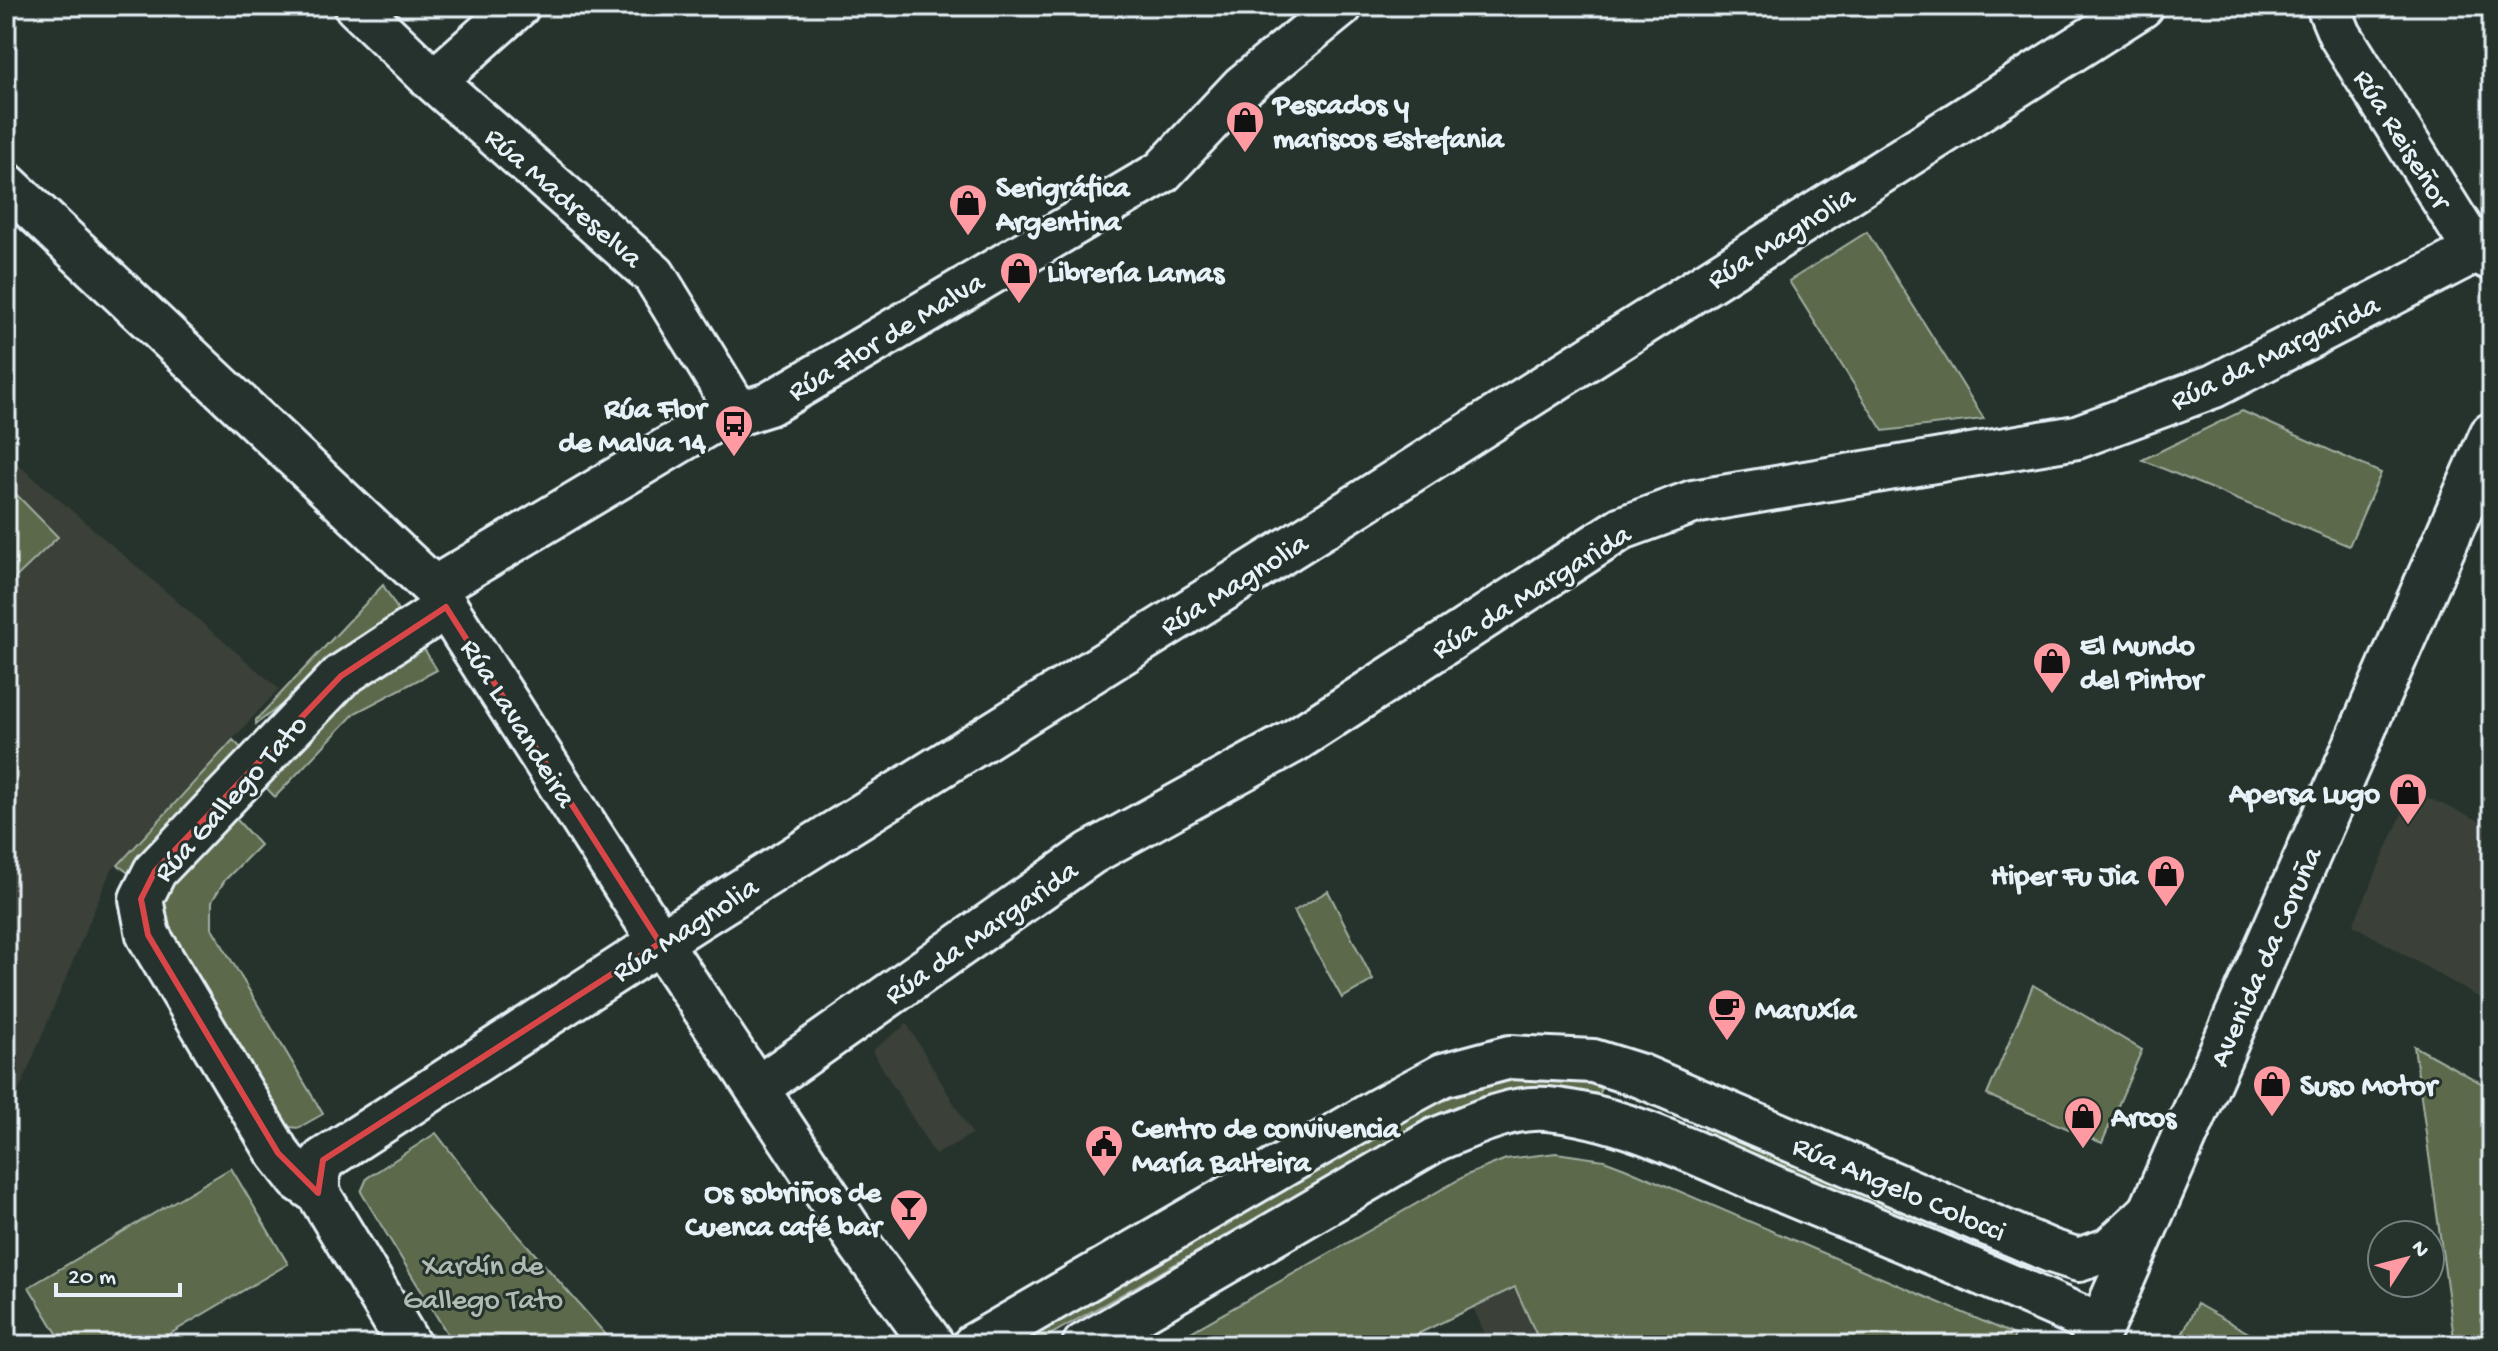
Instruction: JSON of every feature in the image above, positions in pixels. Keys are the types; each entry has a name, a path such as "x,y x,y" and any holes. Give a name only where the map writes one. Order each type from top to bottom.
{"street":[{"name":"Rúa Madreselva","path":"356,6 434,81 654,275 739,414"},
{"path":"434,81 518,6"},
{"name":"Rúa Flor de Malva","path":"440,597 712,422 769,404 1162,172 1243,86 1341,6"},
{"name":"Rúa Magnolia","path":"320,1176 660,943 1322,528 2142,6"},
{"name":"Rúa Reiseñor","path":"2328,6 2340,35 2484,255"},
{"name":"Rúa Lavandeira","path":"6,184 440,597 660,943 869,1257 933,1345"},
{"name":"Rúa da Margarida","path":"757,1088 1091,853 1294,741 1622,528 1693,502 2077,437 2214,386 2484,255"},
{"name":"Avenida da Coruña","path":"2097,1336 2492,435"},
{"name":"Rúa Gallego Tato","path":"409,1345 320,1176 299,1180 278,1153 148,935 141,899 155,871 341,676 440,597"},
{"name":"Rúa Angelo Colocci","path":"974,1345 1443,1075 1510,1057 1593,1061 1641,1076 2051,1251 2079,1260 2110,1249 2150,1212"},
{"path":"1623,1126 1641,1076"},
{"name":"Rúa Angelo Colocci","path":"1084,1345 1449,1134 1497,1115 1544,1109 1593,1116 1623,1126 1919,1247 2097,1336"}],"highlighted area":[{"path":"446,607 660,943 323,1160 318,1193 278,1153 148,935 141,899 155,871 341,676"}],"shaded area":[{"path":"6,454 279,689 110,872 6,1122"},
{"path":"2412,791 2492,826 2492,1005 2353,925"},
{"path":"907,1024 972,1134 935,1155 872,1051"},
{"path":"1516,1287 1541,1345 1490,1345 1473,1307"}],"green space":[{"path":"1867,232 1984,419 1883,431 1789,281"},
{"path":"2242,411 2381,473 2349,546 2142,460"},
{"path":"6,484 58,537 6,587"},
{"path":"383,585 401,615 256,724 256,720"},
{"path":"420,642 437,670 355,713 275,797 258,779 330,708"},
{"path":"233,740 249,756 131,875 118,865"},
{"path":"229,811 260,845 225,880 212,901 212,928 323,1114 298,1128 282,1126 157,911 167,878"},
{"path":"1328,891 1373,980 1342,998 1294,911"},
{"path":"2033,985 2142,1050 2102,1143 1987,1095"},
{"path":"2414,1046 2492,1089 2492,1345 2455,1345 2446,1279 2446,1219 2438,1219"},
{"path":"1522,1076 1603,1082 1600,1094 1539,1086 1480,1097 1423,1120 1303,1192 1032,1345 1008,1345 1433,1102 1475,1085"},
{"path":"1706,1121 2036,1259 2030,1269 1703,1132"},
{"name":"Xardín de Gallego Tato","path":"436,1133 490,1203 615,1345 454,1345 361,1192 367,1178"},
{"path":"1556,1153 1604,1160 1625,1168 2015,1335 2011,1345 1541,1345 1515,1287 1395,1345 1168,1345 1467,1175 1506,1159"},
{"path":"231,1168 288,1264 151,1345 64,1345 29,1287"},
{"path":"2197,1304 2270,1345 2177,1345"}],"place":[{"name":"Pescados y mariscos Estefania","path":"1245,154"},
{"name":"Serigráfica Argentina","path":"968,237"},
{"name":"Librería Lamas","path":"1019,305"},
{"name":"Rúa Flor de Malva 14","path":"734,458"},
{"name":"El Mundo del Pintor","path":"2052,695"},
{"name":"Apersa Lugo","path":"2408,826"},
{"name":"Hiper Fu Jia","path":"2166,908"},
{"name":"Maruxía","path":"1727,1042"},
{"name":"Suso Motor","path":"2272,1118"},
{"name":"Arcos","path":"2083,1150"},
{"name":"Centro de convivencia María Balteira","path":"1104,1178"},
{"name":"Os sobriños de Cuenca café bar","path":"909,1242"}]}
